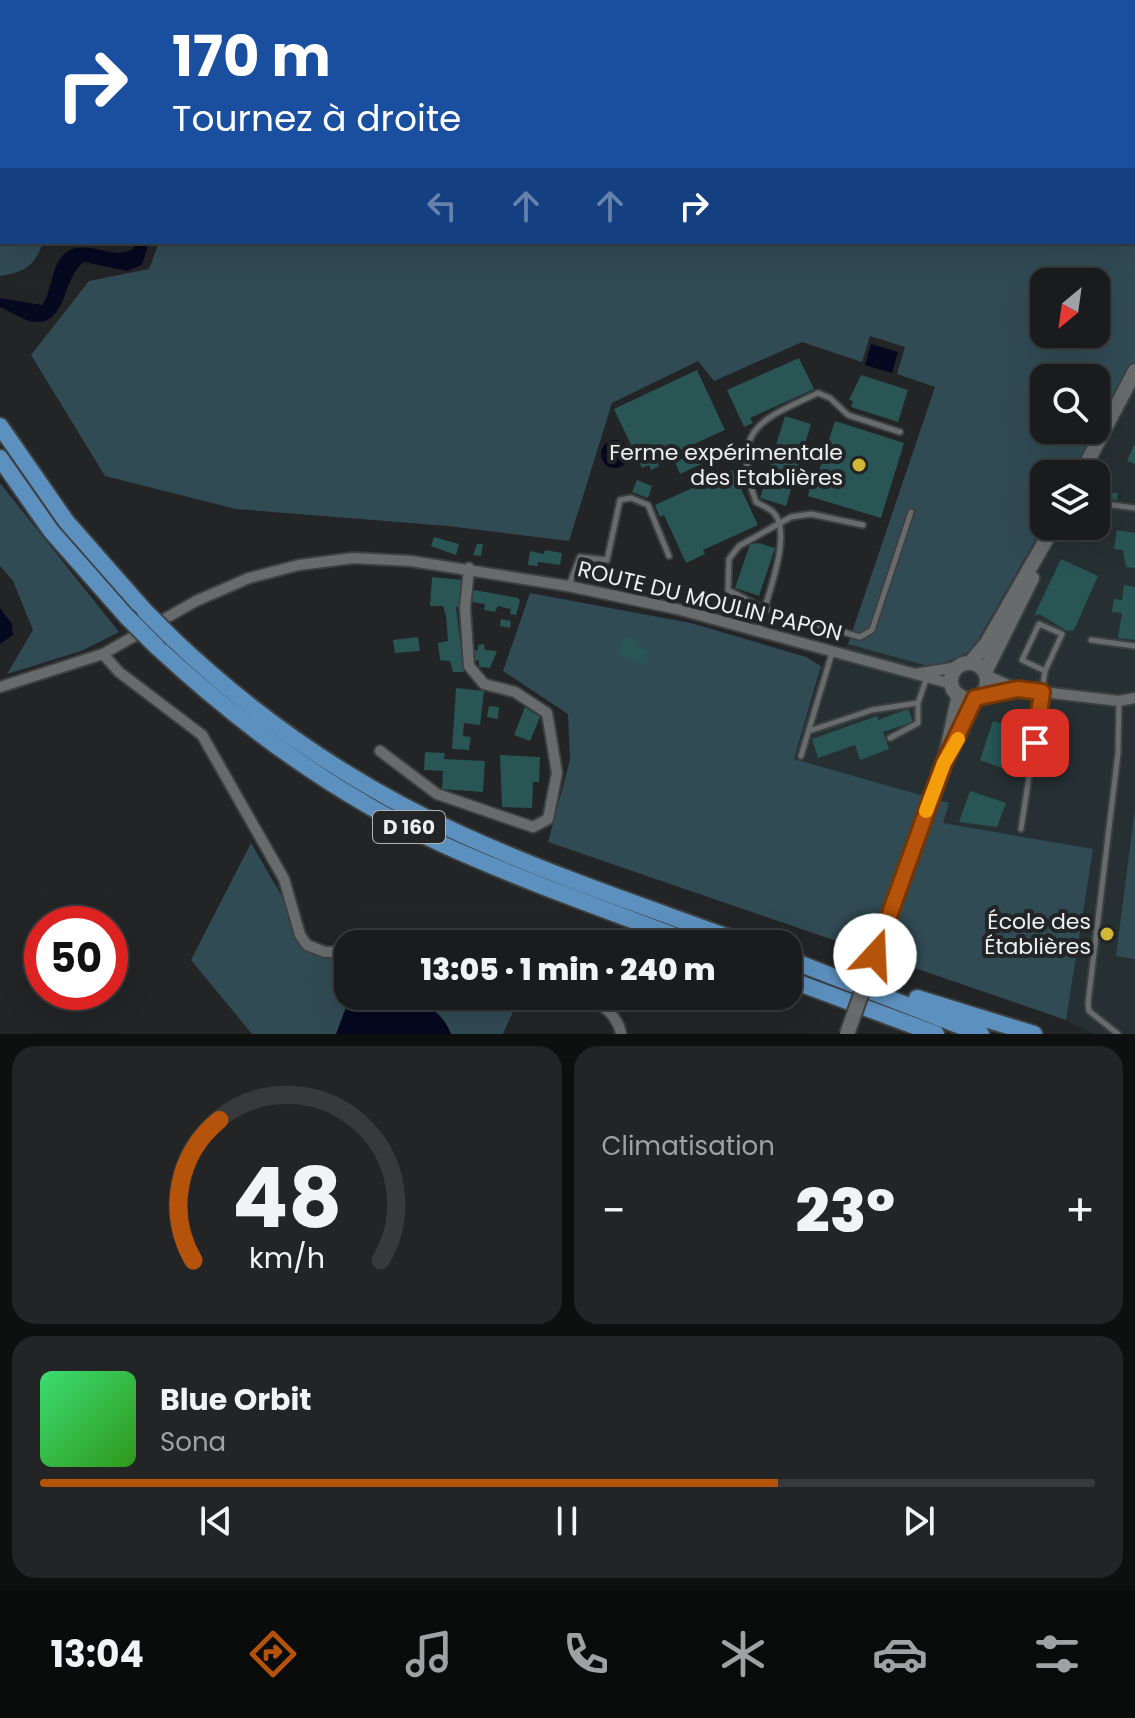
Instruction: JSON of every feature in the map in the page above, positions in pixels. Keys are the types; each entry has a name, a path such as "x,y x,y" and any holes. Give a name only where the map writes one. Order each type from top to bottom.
{"highway":[{"name":"D 160","path":"0,426 66,521 145,611 244,700 294,738 410,809 496,849 710,930"},
{"name":"D 160","path":"0,458 51,531 126,616 202,689 291,757 399,822 498,869 660,930"},
{"path":"802,964 981,1034"},
{"path":"802,984 936,1034"},
{"path":"890,997 917,998 1034,1034"},
{"path":"880,1014 912,1034"}],"main road":[{"path":"1088,460 1135,371"},
{"path":"944,763 955,690 964,665 987,643 1046,541"},
{"path":"847,1034 944,763 977,697 986,686 985,674 1026,592 1046,541"},
{"path":"964,665 985,674"},
{"path":"955,690 977,697"}],"street":[{"name":"ROUTE DU MOULIN PAPON","path":"0,687 103,654 196,601 249,578 299,565 353,558 469,568 677,609 913,674 955,690"},
{"path":"380,751 437,794 533,827 548,819 557,773 547,713 515,692 484,684 469,666 465,608 469,568"},
{"path":"103,654 119,672 202,735 284,879 300,935 307,945 334,952"},
{"name":"ROUTE DU MOULIN PAPON","path":"913,674 964,665"},
{"path":"985,674 1017,689"},
{"path":"977,697 1017,689 1119,701 1135,698"},
{"path":"609,1010 619,1024 621,1034"}],"lane":[{"path":"757,632 782,542 781,525 773,512 756,502 750,486 750,437 763,418 818,393 830,398 848,415 900,432"},
{"path":"568,586 580,557 607,560 620,500 631,498 648,505 669,556"},
{"path":"1112,505 1135,508"},
{"path":"863,525 811,514 791,517 739,546 729,559 728,590 763,608 860,637 872,630 911,512"},
{"path":"1021,829 1045,671 1062,634 1039,624 1022,660 1045,671"},
{"path":"1091,640 1135,646"},
{"path":"801,756 832,652"},
{"path":"890,738 915,727 919,717 918,703 926,680"},
{"path":"1118,1034 1089,1011 1088,983 1118,753 1119,701"},
{"path":"809,731 872,710 918,703"}],"shaded area":[{"path":"0,244 42,244 28,266 0,276"},
{"path":"134,244 148,244 142,265 127,271 84,262 72,278 59,308 46,321 31,321 0,307 0,298 42,305 60,259 76,248 112,252 133,249"},
{"path":"158,244 1135,244 1135,367 1110,410 1110,364 1030,364 1030,444 1090,444 1081,460 1030,460 1030,540 1035,540 972,650 935,668 848,644 935,387 897,374 905,347 870,336 862,362 802,342 714,381 698,361 612,403 569,541 448,526 236,509 105,476 31,355 89,281 149,269"},
{"path":"871,344 898,352 892,373 865,365"},
{"path":"1135,367 1135,1034 1094,1034 1066,1020 1092,849 942,823 949,803 794,759 822,666 848,644 935,668 972,650 1035,540 1110,540 1110,460 1081,460 1090,444 1110,444 1110,410"},
{"path":"615,440 625,444 629,454 625,464 615,468 605,464 601,454 605,444"},
{"path":"0,483 119,632 81,651 7,674 33,630 13,581 0,566"},
{"path":"530,593 691,623 806,657 821,666 794,759 949,803 943,823 1093,849 1066,1020 548,842 570,760 568,714 503,671"},
{"path":"0,608 12,624 13,635 0,644"},
{"path":"1135,809 1135,959 1116,956"},
{"path":"251,843 312,948 334,950 334,1010 514,1010 503,1034 252,1034 191,960"},
{"path":"345,1010 433,1010 445,1022 451,1034 336,1034"}],"building":[{"path":"799,358 814,389 750,418 753,423 744,427 727,390"},
{"path":"697,370 725,430 657,461 659,466 651,470 649,465 642,468 614,409"},
{"path":"861,375 908,390 898,422 851,407 853,401 849,400"},
{"path":"785,416 811,424 786,506 760,498"},
{"name":"Ferme expérimentale des Etablières","path":"835,421 904,443 881,518 808,496 810,486 814,487"},
{"path":"1135,443 1135,464 1127,461"},
{"path":"705,448 710,460 680,474 675,462"},
{"path":"732,470 758,525 703,550 705,554 686,563 664,515 660,517 655,505"},
{"path":"637,480 652,486 648,498 632,492"},
{"path":"1110,493 1118,493 1117,500 1110,499"},
{"path":"1117,530 1135,533 1135,568 1126,567 1123,550 1114,549"},
{"path":"434,537 459,544 456,555 431,546"},
{"path":"759,543 775,548 759,596 735,588 750,544"},
{"path":"477,544 483,544 481,556 473,555"},
{"path":"545,550 562,553 560,565 538,562 538,566 528,565 530,551 544,554"},
{"path":"1061,559 1098,576 1074,630 1067,631 1039,614 1034,616"},
{"path":"432,577 463,580 461,607 456,607 464,672 453,672 450,661 440,660 438,643 448,641 446,616 443,606 430,606"},
{"path":"1124,585 1135,587 1135,640 1118,638 1122,613 1112,612 1114,599 1122,600"},
{"path":"474,590 518,598 516,615 510,614 511,609 498,606 495,612 484,610 485,604 472,602"},
{"path":"501,619 511,621 510,628 500,626"},
{"path":"623,636 638,640 636,647 649,650 646,665 618,655"},
{"path":"418,637 420,651 395,653 393,640"},
{"path":"484,644 485,650 497,651 490,668 479,667 479,660 475,661 474,651 478,650 478,645"},
{"path":"456,688 484,691 480,725 464,723 463,736 471,737 469,750 452,749"},
{"path":"489,706 499,707 498,719 487,717"},
{"path":"525,707 540,717 530,741 514,735"},
{"path":"908,709 913,722 883,732 889,749 860,760 855,745 818,758 812,739 877,716 878,720"},
{"path":"993,721 1021,731 1008,770 980,760"},
{"path":"425,752 445,753 444,759 485,761 483,792 442,789 443,771 424,770"},
{"path":"500,755 540,757 539,782 533,782 532,808 502,807"},
{"path":"970,791 1006,803 997,827 959,822"}],"slow traffic":[{"path":"926,811 944,763 958,739"}],"place":[{"name":"Ferme expérimentale des Etablières","path":"859,465"},
{"name":"École des Établières","path":"1107,934"}],"route":[{"path":"875,955 944,763 975,698 1017,689 1042,692 1035,743"}]}
